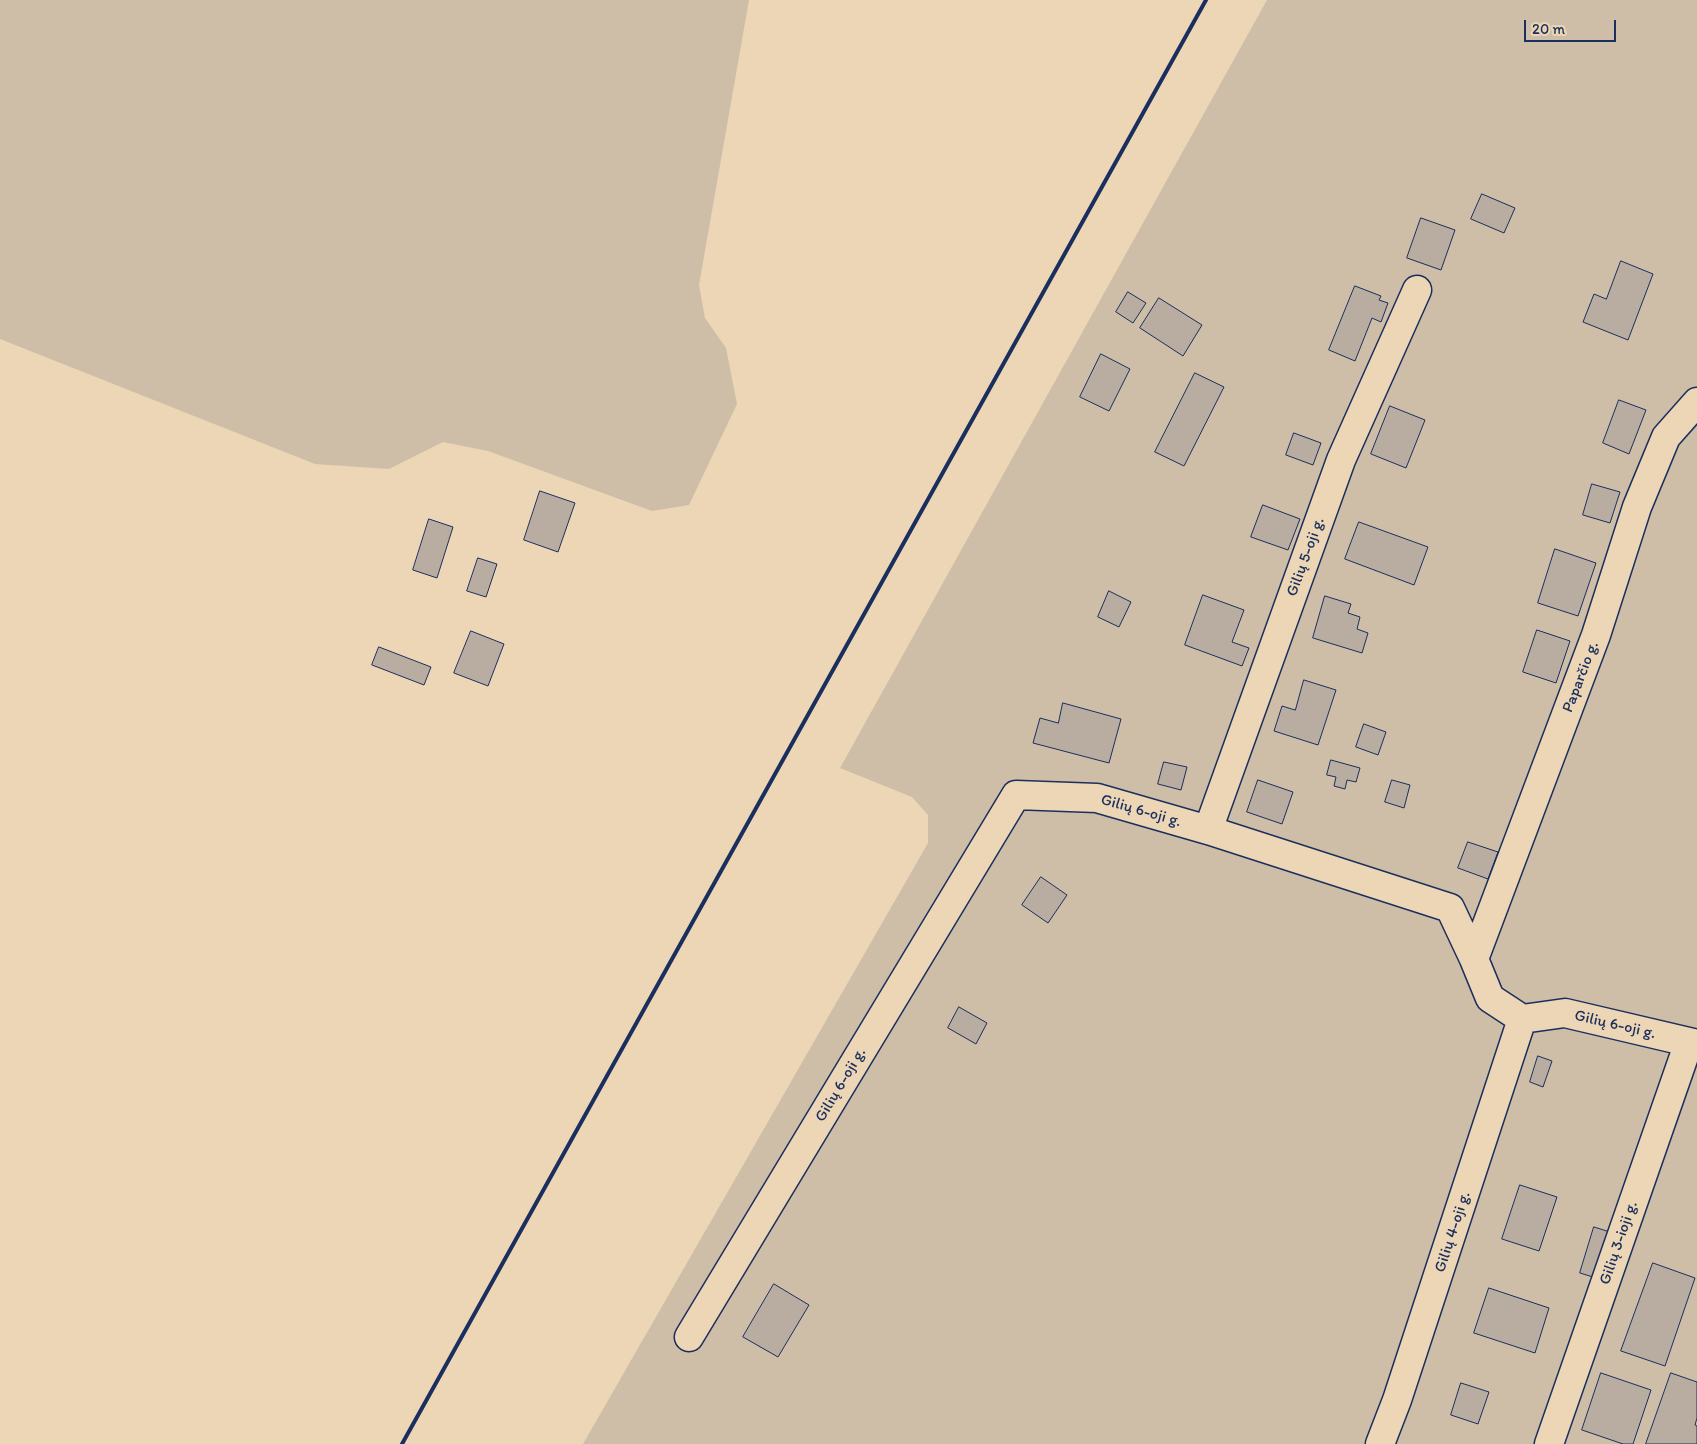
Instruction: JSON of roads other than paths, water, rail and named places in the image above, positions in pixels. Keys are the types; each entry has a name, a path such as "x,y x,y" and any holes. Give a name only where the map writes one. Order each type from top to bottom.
{"street":[{"name":"Gilių 5-oji g.","path":"1208,830 1341,460 1417,290"},
{"name":"Paparčio g.","path":"1474,959 1596,635 1637,507 1666,437 1697,402"},
{"name":"Gilių 6-oji g.","path":"689,1337 1016,795 1097,798 1208,830 1450,908 1490,998 1522,1019 1565,1013 1693,1043"},
{"name":"Gilių 4-oji g.","path":"1380,1444 1397,1400 1522,1019"},
{"name":"Gilių 3-ioji g.","path":"1550,1444 1693,1043"}],"railway":[{"path":"402,1444 1206,0"}]}
